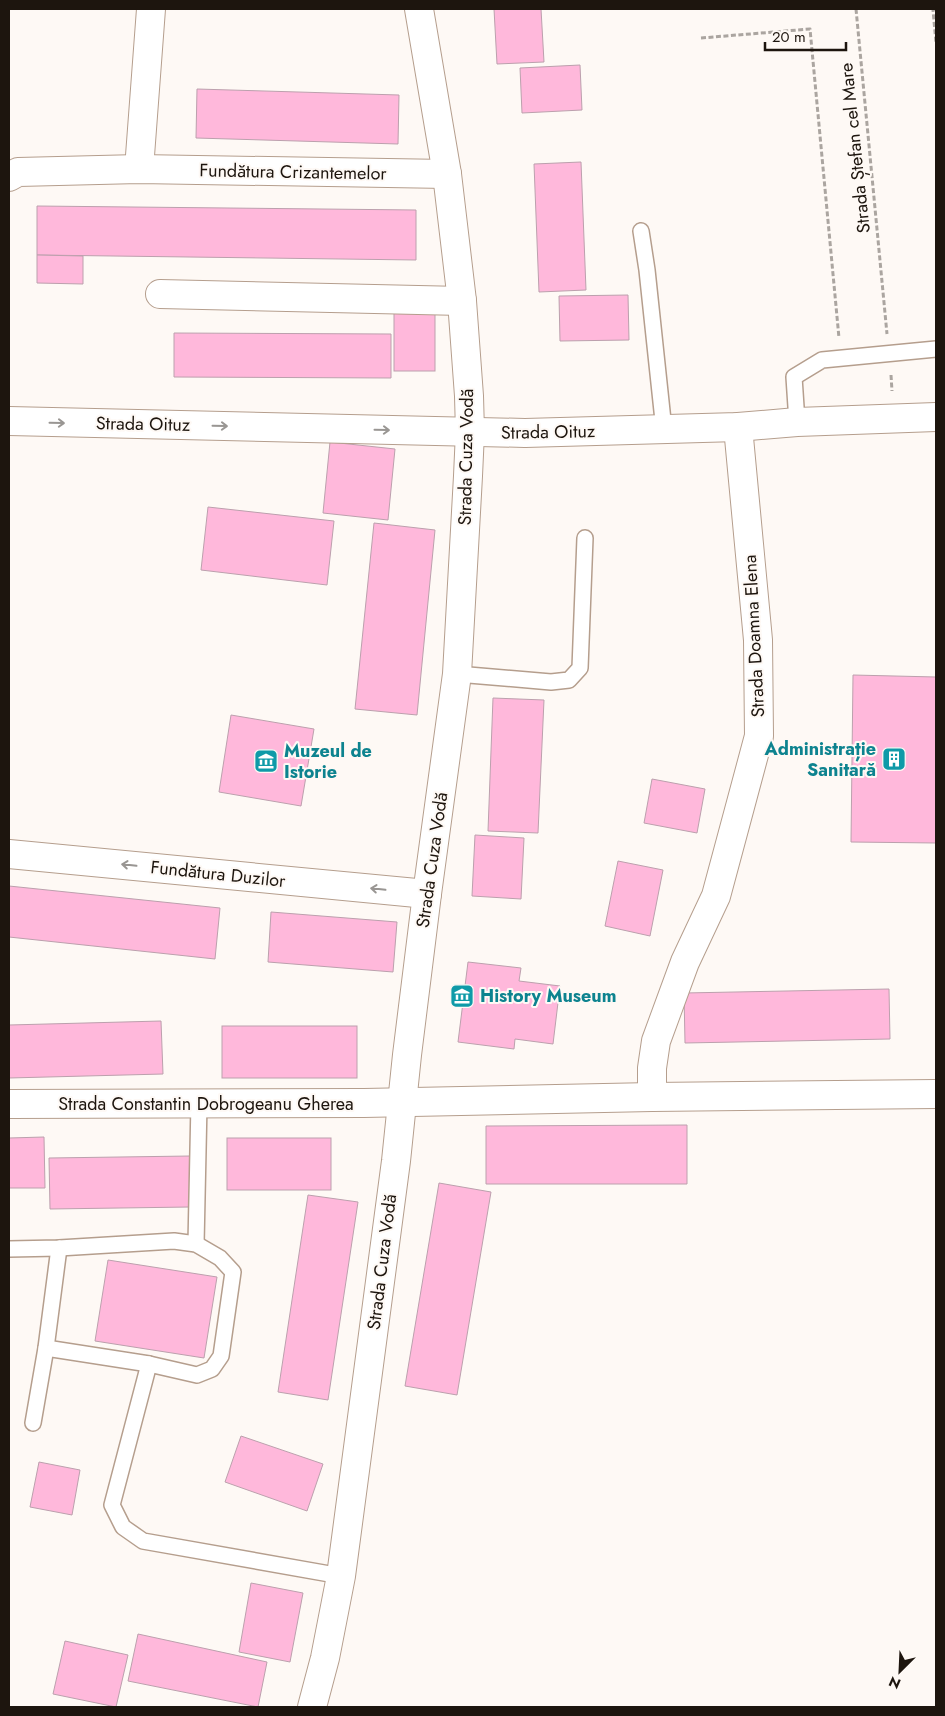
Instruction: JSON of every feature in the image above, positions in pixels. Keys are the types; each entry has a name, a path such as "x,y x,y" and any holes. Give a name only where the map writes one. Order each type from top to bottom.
{"street":[{"path":"139,169 151,9"},
{"name":"Strada Cuza Vodă","path":"312,1707 325,1658 341,1576 403,1102 406,1055 426,894 457,674 470,432 469,396 462,300 447,174 419,9"},
{"name":"Fundătura Crizantemelor","path":"9,178 18,172 139,169 447,174"},
{"path":"160,294 462,300"},
{"name":"Strada Oituz","path":"9,422 525,433 738,427 797,422 936,416"},
{"name":"Strada Doamna Elena","path":"652,1097 652,1068 656,1041 685,962 716,896 759,736 758,640 738,427"},
{"name":"Fundătura Duzilor","path":"9,854 426,894"},
{"name":"Strada Constantin Dobrogeanu Gherea","path":"9,1104 403,1102 936,1094"}],"lane":[{"path":"641,231 664,430"},
{"path":"797,422 794,377 822,360 936,349"},
{"path":"457,674 552,682 570,680 580,668 585,538"},
{"path":"196,1244 200,1103"},
{"path":"9,1249 174,1241 196,1244 220,1258 233,1272 221,1356 212,1368 198,1375 149,1364 46,1348"},
{"path":"33,1423 46,1348 59,1248"},
{"path":"149,1364 112,1505 123,1528 143,1541 341,1576"}],"path":[{"name":"Strada Ștefan cel Mare","path":"856,9 882,284"},
{"path":"936,10 933,10 936,42"},
{"path":"701,38 810,29 840,359"}],"building":[{"path":"494,9 541,9 544,62 497,64"},
{"path":"580,65 582,110 522,113 520,68"},
{"path":"197,89 399,95 398,144 196,138"},
{"path":"581,162 586,290 539,292 534,164"},
{"path":"37,206 416,210 416,260 37,255"},
{"path":"37,255 83,256 83,284 37,283"},
{"path":"628,295 629,340 560,341 559,296"},
{"path":"394,308 435,308 435,371 394,371"},
{"path":"174,333 391,334 391,378 174,377"},
{"path":"330,442 395,449 388,520 323,513"},
{"path":"208,507 334,521 327,585 201,570"},
{"path":"374,523 435,530 417,715 355,709"},
{"name":"Administrație Sanitară","path":"853,675 936,677 936,843 851,842"},
{"path":"493,698 544,700 538,833 488,831"},
{"name":"Muzeul de Istorie","path":"231,715 314,729 301,806 219,792"},
{"path":"652,779 705,789 697,833 644,823"},
{"path":"475,835 524,838 521,899 472,896"},
{"path":"618,861 663,870 650,936 605,926"},
{"path":"9,886 220,908 215,959 9,937"},
{"path":"271,912 397,922 393,972 268,962"},
{"path":"468,962 521,968 519,981 560,986 553,1044 515,1039 514,1049 458,1042"},
{"path":"889,989 890,1039 685,1043 684,993"},
{"path":"161,1021 163,1074 9,1078 9,1025"},
{"path":"222,1026 357,1026 357,1078 222,1078"},
{"path":"687,1125 687,1184 486,1184 486,1126"},
{"path":"44,1137 45,1188 9,1188 9,1138"},
{"path":"227,1138 331,1138 331,1190 227,1190"},
{"path":"190,1156 190,1207 50,1209 49,1158"},
{"path":"439,1183 491,1192 457,1395 405,1386"},
{"path":"308,1195 358,1202 328,1400 278,1392"},
{"path":"108,1260 217,1277 204,1358 95,1341"},
{"path":"241,1436 323,1464 307,1511 225,1482"},
{"path":"39,1462 80,1470 72,1515 30,1507"},
{"path":"251,1583 303,1593 290,1662 239,1652"},
{"path":"138,1634 267,1662 258,1707 128,1681"},
{"path":"65,1641 128,1655 116,1707 53,1694"}],"place":[{"name":"Administrație Sanitară","path":"894,759"},
{"name":"Muzeul de Istorie","path":"266,761"},
{"name":"History Museum","path":"462,996"}]}
